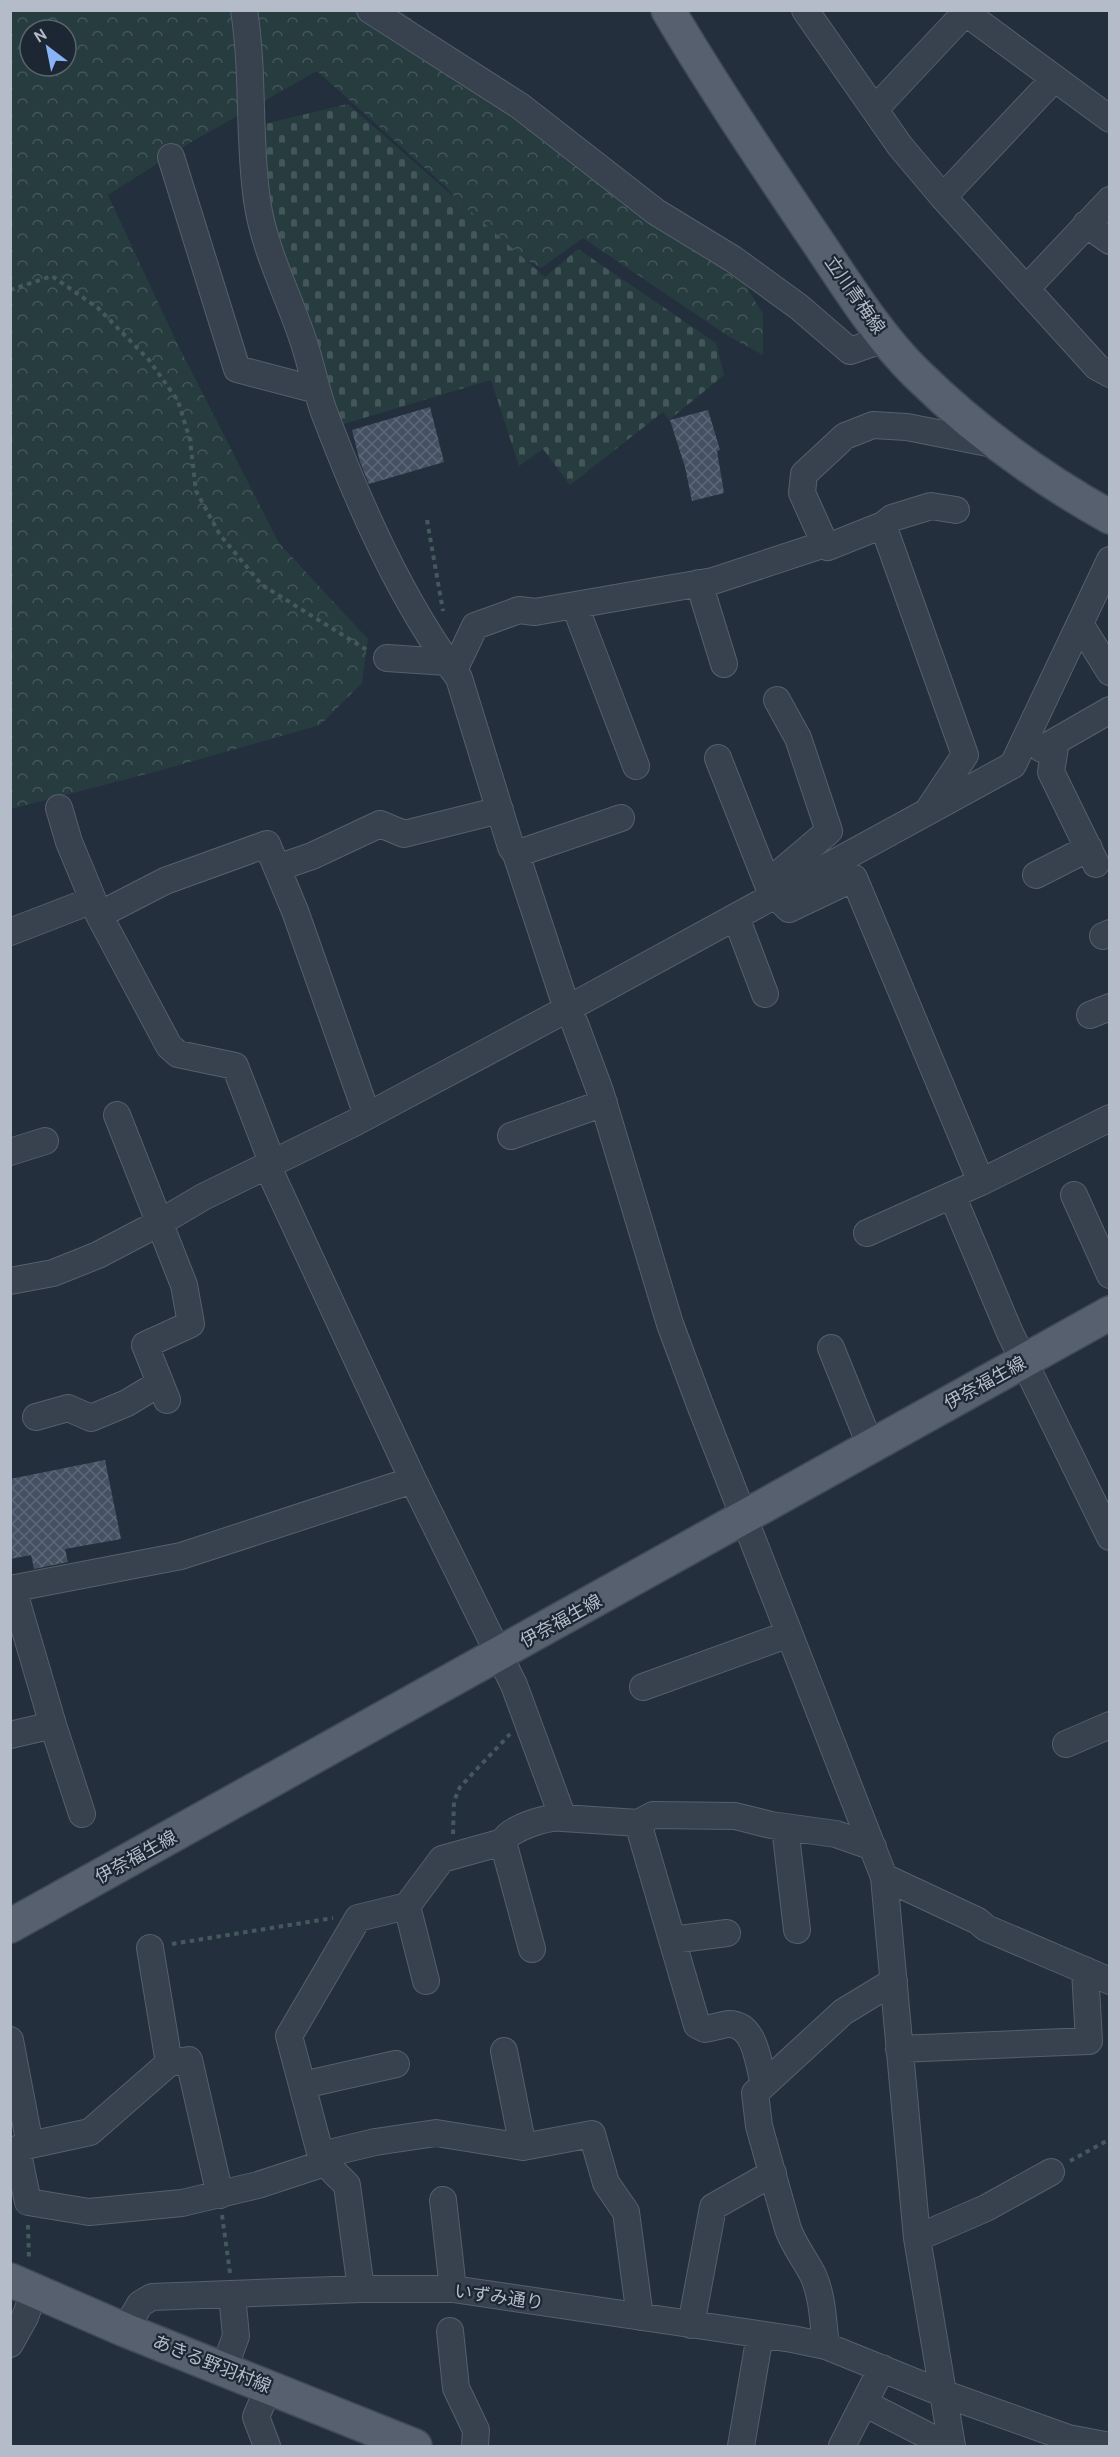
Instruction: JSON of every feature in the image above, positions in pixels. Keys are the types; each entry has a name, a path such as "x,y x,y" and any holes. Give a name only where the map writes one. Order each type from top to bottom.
{"main road":[{"name":"立川青梅線","path":"668,10 779,184 885,339 916,373 1000,446 1063,491 1110,517"},
{"name":"伊奈福生線","path":"10,1926 500,1655 742,1517 1110,1313"},
{"name":"あきる野羽村線","path":"25,2278 125,2330 415,2446"}],"street":[{"path":"244,10 250,45 256,200 263,231 305,346 317,390 355,488 391,564 459,678 511,847 516,854 567,1010 575,1024 604,1103 670,1324 742,1517 884,1877 917,2238 942,2393 946,2403 950,2446"},
{"path":"370,10 520,106 656,212 733,259 799,307 850,351 885,339"},
{"path":"805,10 900,146 943,197 1097,367 1110,374"},
{"path":"874,109 964,12 1110,119"},
{"path":"943,197 1054,79"},
{"path":"171,158 237,369 317,390"},
{"path":"1027,288 1110,200"},
{"path":"1086,224 1110,241"},
{"path":"956,510 931,506 892,518 883,525 828,547 802,493 804,474 845,436 873,425 896,426 1000,446"},
{"path":"883,525 965,755 925,814"},
{"path":"450,666 475,626 519,610 536,612 699,584 753,569 825,544"},
{"path":"1013,765 1110,560"},
{"path":"699,584 724,664"},
{"path":"575,606 636,766"},
{"path":"1080,624 1110,672"},
{"path":"387,658 450,666"},
{"path":"776,895 776,876 829,831 798,738 777,700"},
{"path":"10,1281 53,1273 98,1255 203,1197 367,1115 567,1010 1110,710"},
{"path":"1036,875 1093,856 1051,772 1056,741"},
{"path":"718,758 770,890 789,909 854,878 981,1182"},
{"path":"59,808 69,842 96,908 169,1046 178,1054 235,1066 270,1164 413,1480 500,1655 527,1716 563,1818"},
{"path":"277,868 312,856 380,824 405,834 500,810"},
{"path":"516,854 621,818"},
{"path":"10,932 96,908 267,844 295,911 367,1115"},
{"path":"736,917 765,994"},
{"path":"511,1136 604,1103"},
{"path":"36,1417 68,1408 91,1418 164,1391 145,1345 191,1324 184,1285 117,1115"},
{"path":"867,1233 952,1196 1110,1118"},
{"path":"10,1152 45,1141"},
{"path":"1074,1195 1110,1275"},
{"path":"952,1196 1024,1361 1107,1527"},
{"path":"831,1348 871,1447"},
{"path":"82,1814 12,1589 182,1556 413,1480"},
{"path":"643,1687 789,1634"},
{"path":"10,1735 53,1725"},
{"path":"1066,1744 1110,1725"},
{"path":"361,2289 347,2185 322,2158 289,2036 358,1918 407,1906 442,1859 503,1842 518,1828 556,1817 638,1823 652,1815 735,1816 785,1827 836,1834 873,1847"},
{"path":"638,1823 697,2025 705,2029 728,2024 740,2026 750,2035 764,2084"},
{"path":"785,1827 797,1930"},
{"path":"503,1842 532,1949"},
{"path":"884,1877 978,1921 986,1928 1110,1981"},
{"path":"407,1906 426,1981"},
{"path":"672,1940 727,1933"},
{"path":"150,1948 169,2063"},
{"path":"899,2049 1089,2041 1085,1970"},
{"path":"826,2346 820,2292 813,2275 793,2243 759,2126 755,2093 843,2013 894,1981"},
{"path":"10,2040 30,2145"},
{"path":"504,2051 523,2147"},
{"path":"220,2195 189,2060 169,2063 90,2132 17,2149 28,2206 89,2212 182,2203 220,2195 316,2166 322,2158 375,2142 436,2133 523,2147 592,2134 606,2183 626,2212 640,2317"},
{"path":"303,2085 396,2064"},
{"path":"917,2238 986,2208 1051,2172"},
{"path":"691,2325 713,2207 773,2173"},
{"path":"443,2200 453,2289"},
{"path":"10,2344 25,2317 25,2278"},
{"name":"いずみ通り","path":"125,2330 140,2304 152,2297 361,2289 453,2289 826,2346 942,2393 1068,2438 1110,2446"},
{"path":"224,2369 236,2336 232,2295"},
{"path":"450,2331 456,2388 476,2430 475,2446"},
{"path":"741,2446 760,2335"},
{"path":"842,2446 882,2368"},
{"path":"267,2446 256,2417 269,2386"},
{"path":"864,2403 950,2446"}],"path":[{"path":"10,290 52,276 98,308 149,360 178,401 190,440 196,491 227,543 262,585 350,640 378,656 387,658"},
{"path":"427,520 444,620"},
{"path":"453,1856 454,1801 460,1787 527,1716"},
{"path":"150,1948 351,1915 358,1918"},
{"path":"1051,2172 1110,2139"},
{"path":"220,2195 232,2295"},
{"path":"25,2278 28,2206"}],"green space":[{"path":"10,11 402,11 500,97 734,266 763,314 763,355 728,336 583,238 541,268 491,241 446,187 317,71 193,141 108,195 176,341 279,543 368,639 362,683 320,725 158,771 11,809"},
{"path":"348,104 545,277 578,249 716,343 724,375 669,420 663,412 570,485 543,449 519,466 491,380 337,426 270,228 260,125"}],"building":[{"path":"430,407 444,462 369,484 360,462 352,430"},
{"path":"708,410 720,450 717,451 724,493 692,501 685,467 670,420"},
{"path":"105,1460 121,1539 65,1549 68,1562 34,1569 31,1555 10,1559 10,1479"}]}
